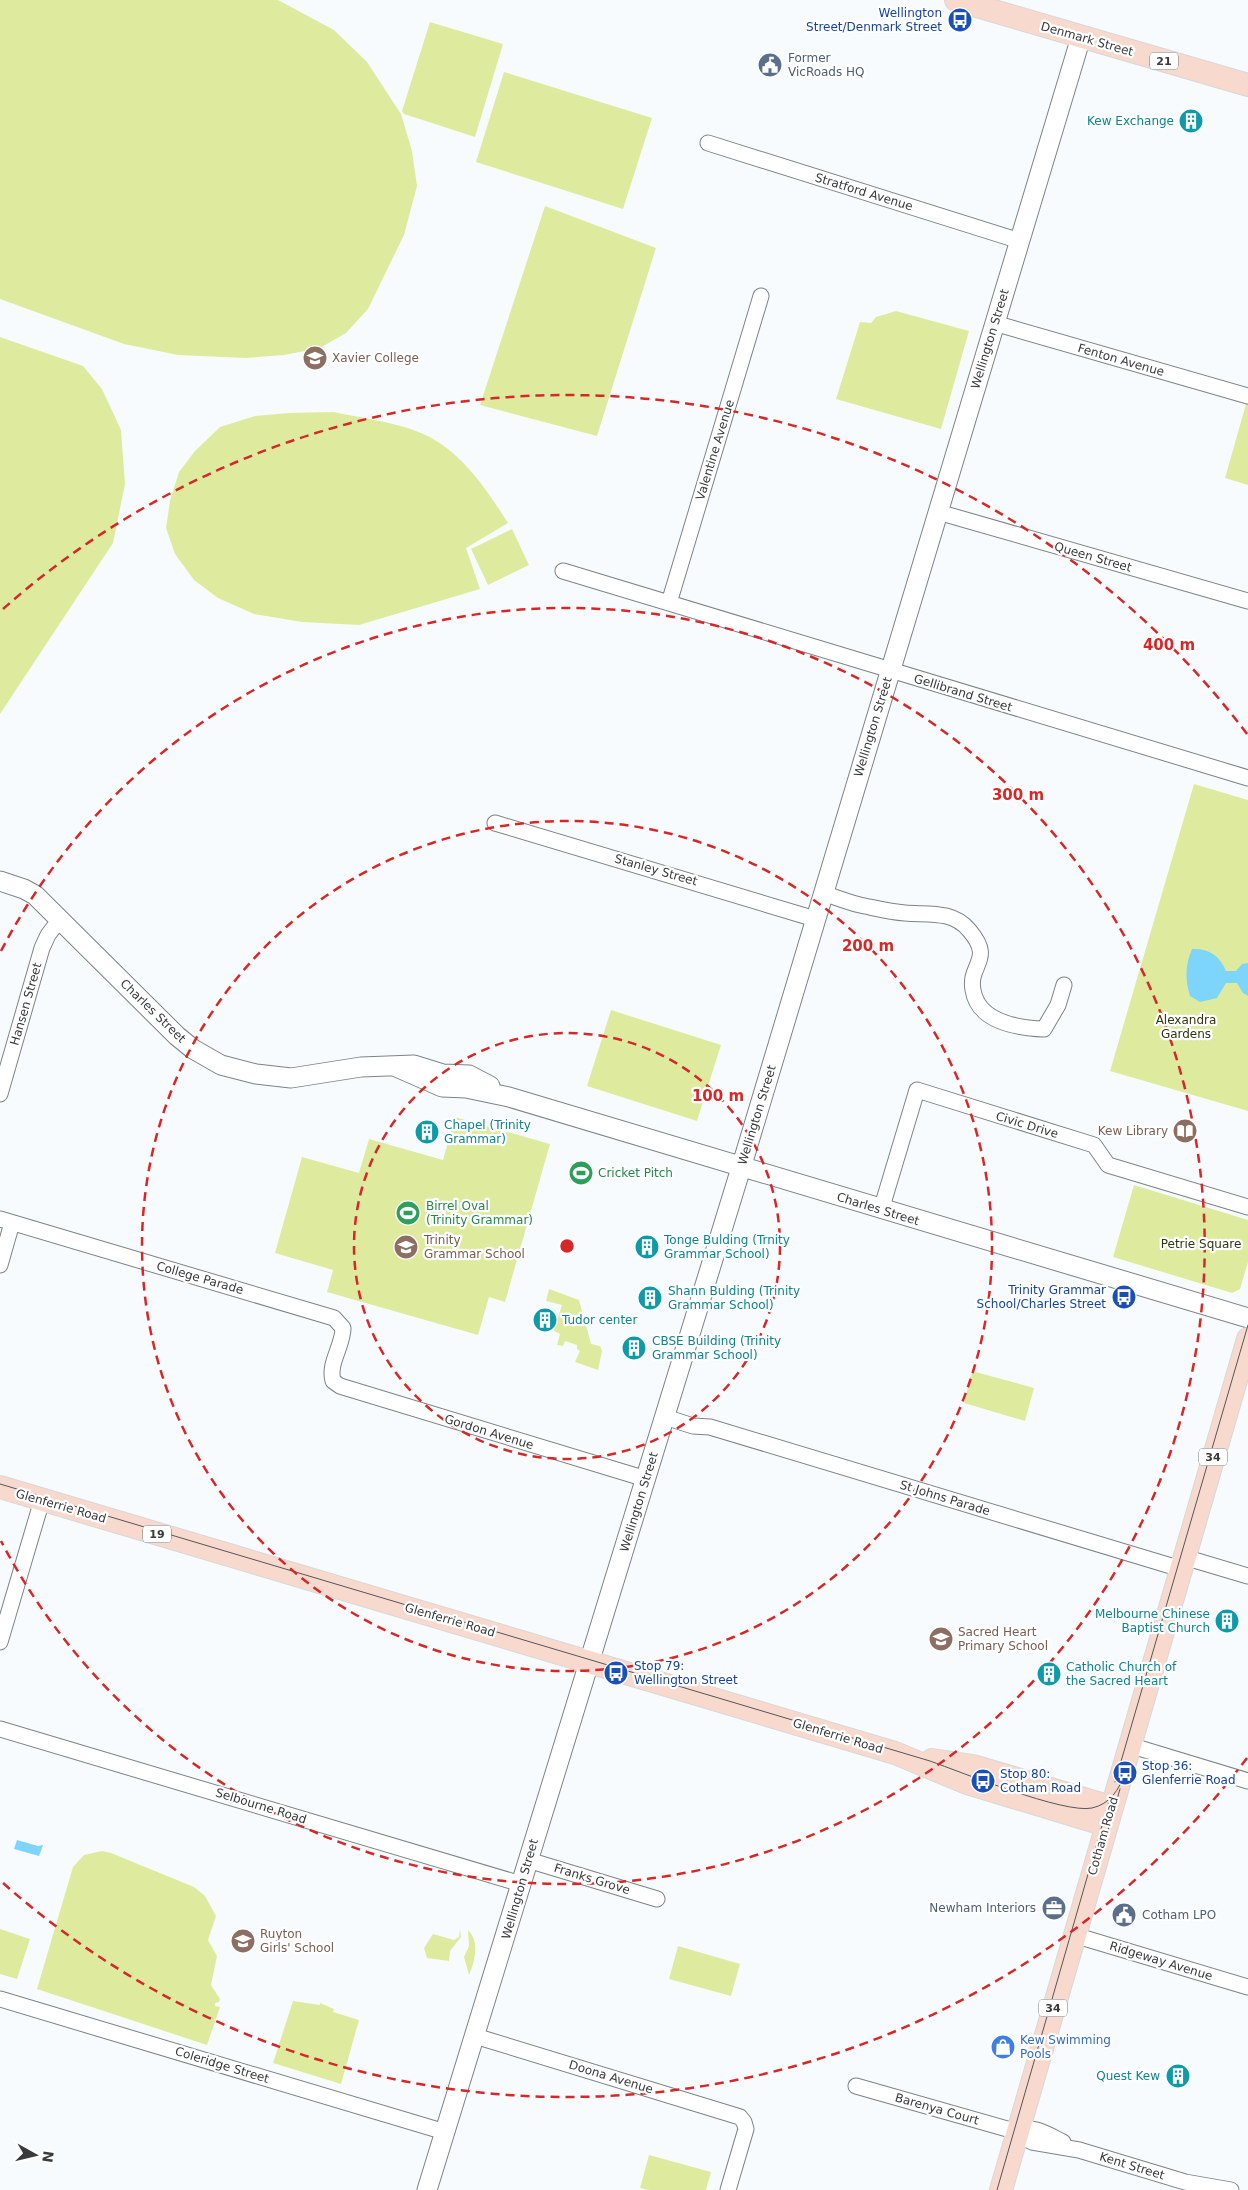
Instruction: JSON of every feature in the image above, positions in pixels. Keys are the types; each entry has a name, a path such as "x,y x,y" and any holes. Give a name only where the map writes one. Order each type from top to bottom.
{"main road":[{"name":"Denmark Street","path":"956,0 1248,85"},
{"name":"Cotham Road","path":"1001,2190 1248,1339"},
{"name":"Glenferrie Road","path":"0,1487 899,1755 967,1783 1108,1816"}],"street":[{"name":"Wellington Street","path":"427,2190 741,1168 1081,37"},
{"name":"Stratford Avenue","path":"708,143 1020,241"},
{"name":"Valentine Avenue","path":"669,603 761,296"},
{"name":"Fenton Avenue","path":"994,323 1248,396"},
{"name":"Queen Street","path":"938,512 1248,601"},
{"name":"Gellibrand Street","path":"563,571 1248,778"},
{"name":"Stanley Street","path":"495,823 815,919"},
{"name":"Charles Street","path":"0,881 24,889 34,895 177,1036 193,1049 221,1065 256,1074 291,1078 361,1067 394,1066 434,1085 466,1088 509,1097 881,1210 1248,1318"},
{"path":"823,893 857,904 906,913 935,913 957,920 968,928 979,942 982,959 974,974 972,990 980,1007 992,1017 1019,1028 1044,1029 1058,1005 1064,985"},
{"name":"Hansen Street","path":"0,1094 42,948 50,930 60,919"},
{"name":"Civic Drive","path":"881,1210 917,1090 1094,1146 1108,1165 1248,1206"},
{"path":"0,1265 6,1221"},
{"name":"College Parade","path":"6,1221 334,1318 341,1324 343,1333 332,1370 333,1381"},
{"name":"Gordon Avenue","path":"333,1381 340,1386 359,1392 646,1479"},
{"name":"St Johns Parade","path":"666,1413 696,1418 710,1427 1182,1563 1248,1576"},
{"path":"0,1642 42,1500"},
{"name":"Selbourne Road","path":"0,1728 521,1884"},
{"path":"1129,1745 1248,1781"},
{"name":"Franks Grove","path":"528,1860 657,1899"},
{"name":"Ridgeway Avenue","path":"1074,1935 1248,1987"},
{"name":"Coleridge Street","path":"0,1999 445,2132"},
{"name":"Doona Avenue","path":"475,2036 736,2115 744,2122 746,2129 728,2190"},
{"name":"Barenya Court","path":"856,2086 1018,2132"},
{"name":"Kent Street","path":"1018,2132 1020,2136 1032,2142 1079,2150 1185,2182 1231,2190"},
{"name":"Kent Street","path":"1185,2182 1199,2190"}],"green space":[{"path":"0,0 278,0 334,30 367,62 401,114 412,151 417,186 404,235 368,309 346,333 320,348 284,355 246,358 178,355 124,344 0,299"},
{"path":"430,22 503,44 475,137 404,114 402,111"},
{"path":"504,72 652,118 623,209 476,162"},
{"path":"545,206 656,248 597,436 480,405"},
{"path":"896,311 969,331 941,429 836,399 860,322 871,323 876,317"},
{"path":"0,337 83,366 102,389 121,430 125,484 113,543 0,714"},
{"path":"1246,404 1248,404 1248,485 1225,478"},
{"path":"334,412 396,425 431,438 458,457 480,482 508,523 466,548 480,589 359,625 302,622 254,614 218,598 194,580 175,554 166,528 170,501 179,472 195,451 220,427 255,416"},
{"path":"512,529 529,565 488,585 471,549"},
{"name":"Alexandra Gardens","path":"1194,784 1248,800 1248,1111 1110,1071"},
{"path":"611,1010 721,1045 697,1121 587,1086"},
{"name":"Birrel Oval (Trinity Grammar)","path":"455,1117 550,1144 505,1302 489,1297 478,1335 327,1292 333,1270 275,1253 302,1157 359,1173 369,1139 443,1160"},
{"name":"Cricket Pitch","path":"591,1166 594,1169 570,1181 569,1178"},
{"name":"Petrie Square","path":"1134,1185 1248,1220 1248,1262 1240,1289 1232,1293 1113,1257"},
{"path":"549,1289 579,1300 591,1344 600,1346 602,1351 598,1370 575,1362 580,1351 577,1349 577,1345 565,1341 563,1346 557,1345 560,1334 554,1331 562,1305 546,1301"},
{"path":"972,1371 1034,1388 1025,1421 964,1403"},
{"path":"102,1851 194,1887 205,1896 216,1916 208,1940 217,1956 211,1985 220,1999 219,2002 215,2003 215,2006 220,2007 207,2045 37,1989 73,1867 84,1855"},
{"path":"0,1929 30,1939 17,1979 0,1974"},
{"path":"460,1929 461,1937 450,1951 449,1961 427,1958 424,1948 433,1934 454,1940 459,1937"},
{"path":"468,1930 472,1935 475,1946 473,1964 469,1975 464,1957 469,1946"},
{"path":"678,1946 740,1964 731,1996 669,1979"},
{"path":"293,2001 320,2005 320,2003 334,2009 333,2012 359,2020 341,2084 273,2063"},
{"path":"649,2155 711,2172 706,2190 649,2190 640,2188"}],"water":[{"path":"1192,949 1204,950 1213,954 1221,961 1226,971 1236,971 1242,964 1248,963 1248,996 1243,993 1237,983 1226,983 1217,998 1200,1002 1190,996 1186,972"},
{"path":"17,1840 38,1846 43,1845 39,1856 14,1849"}],"tram line":[{"path":"1115,1782 1248,1325"},
{"path":"0,1484 930,1761 1012,1791 1059,1805 1078,1808 1098,1806 1109,1800 1120,1785 1125,1773"},
{"path":"1101,1854 1120,1789"},
{"path":"997,2190 1110,1798"}],"place":[{"name":"Wellington Street/Denmark Street","path":"960,20"},
{"name":"Former VicRoads HQ","path":"770,65"},
{"name":"Kew Exchange","path":"1191,121"},
{"name":"Xavier College","path":"315,358"},
{"name":"Kew Library","path":"1185,1131"},
{"name":"Chapel (Trinity Grammar)","path":"427,1132"},
{"name":"Cricket Pitch","path":"581,1173"},
{"name":"Birrel Oval (Trinity Grammar)","path":"408,1213"},
{"name":"Trinity Grammar School","path":"406,1247"},
{"name":"Tonge Bulding (Trnity Grammar School)","path":"647,1247"},
{"name":"Trinity Grammar School/Charles Street","path":"1124,1297"},
{"name":"Shann Bulding (Trinity Grammar School)","path":"650,1298"},
{"name":"Tudor center","path":"545,1320"},
{"name":"CBSE Building (Trinity Grammar School)","path":"634,1348"},
{"name":"Melbourne Chinese Baptist Church","path":"1227,1621"},
{"name":"Sacred Heart Primary School","path":"941,1639"},
{"name":"Stop 79: Wellington Street","path":"616,1673"},
{"name":"Catholic Church of the Sacred Heart","path":"1049,1674"},
{"name":"Stop 36: Glenferrie Road","path":"1125,1773"},
{"name":"Stop 80: Cotham Road","path":"983,1781"},
{"name":"Newham Interiors","path":"1054,1908"},
{"name":"Cotham LPO","path":"1124,1915"},
{"name":"Ruyton Girls' School","path":"243,1941"},
{"name":"Kew Swimming Pools","path":"1003,2047"},
{"name":"Quest Kew","path":"1178,2076"}]}
